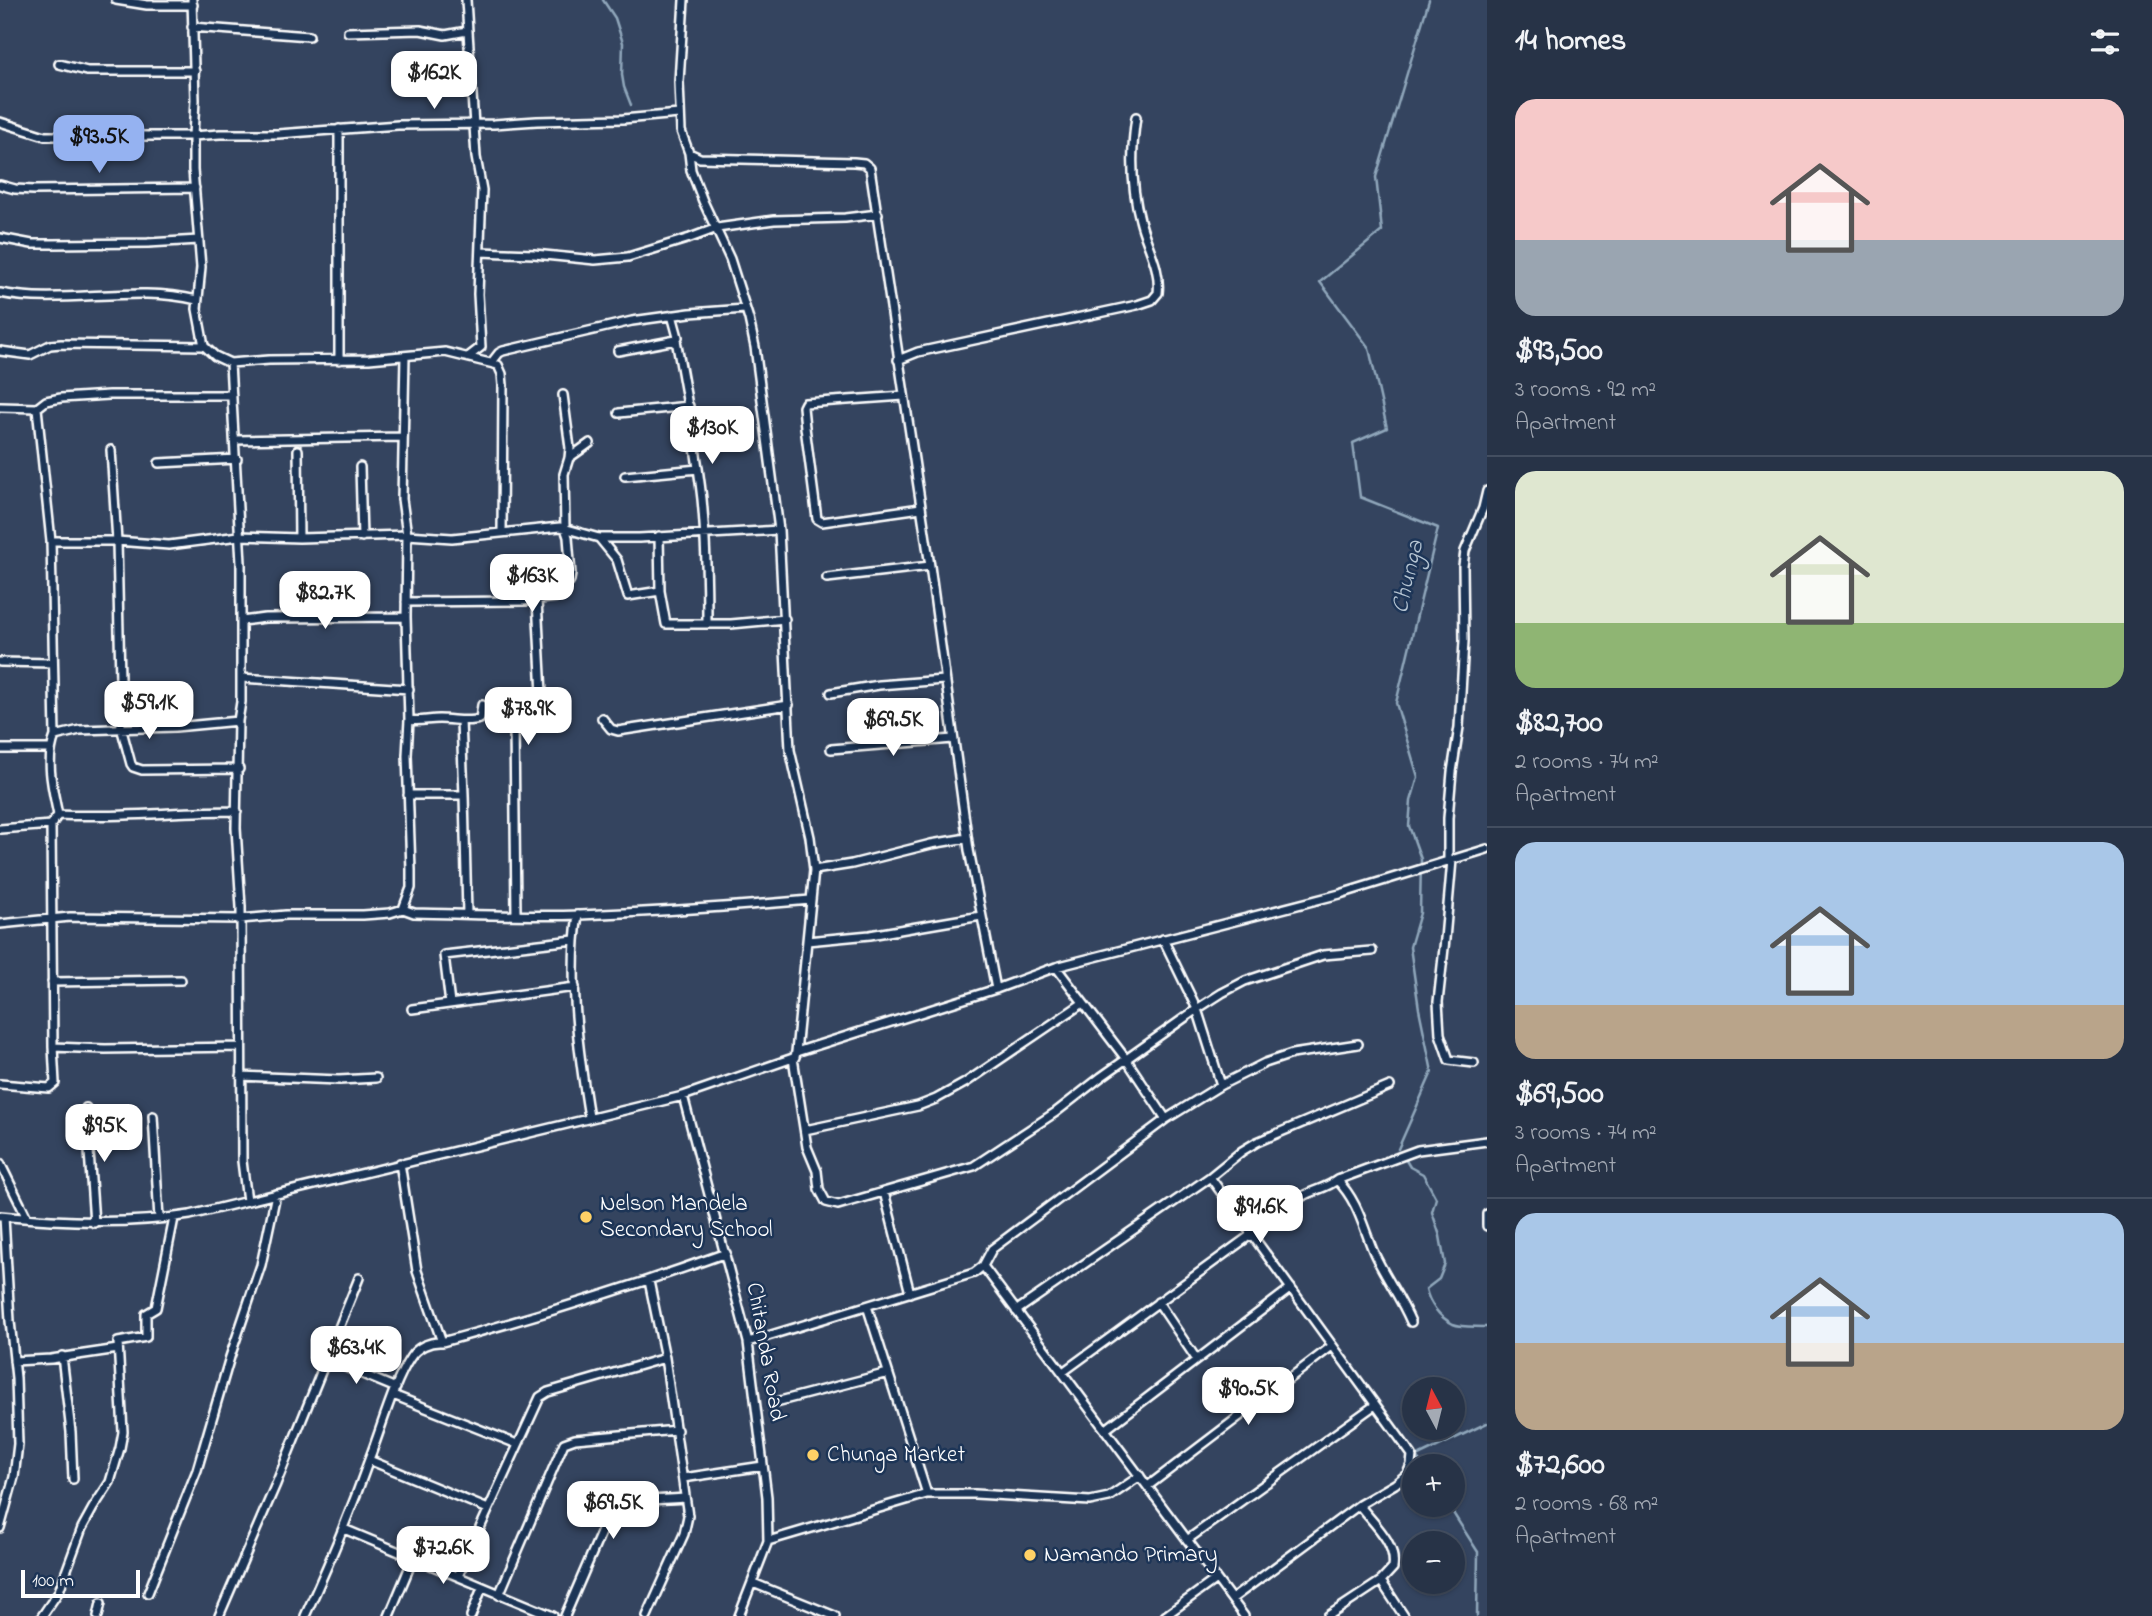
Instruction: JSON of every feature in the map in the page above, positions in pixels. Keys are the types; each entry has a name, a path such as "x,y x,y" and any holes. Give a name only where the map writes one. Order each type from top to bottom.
{"street":[{"path":"116,0 146,5 192,3 195,71 193,136 201,277 197,300 204,346 215,356 230,363 445,352 492,362 500,369 503,385 502,532"},
{"path":"466,0 476,157 482,190 478,294 481,347 468,357"},
{"path":"684,0 679,82 681,131 695,180 730,259 749,319 779,530 790,750 810,838 814,870 794,1055 807,1147 817,1171 819,1189 826,1202 838,1205 974,1166 1056,1112 1126,1059 1222,993 1245,981 1323,955 1373,951"},
{"path":"192,27 309,36"},
{"path":"348,32 420,30 445,35 467,31"},
{"path":"59,64 87,71 195,71"},
{"path":"0,122 46,136 193,136 623,119 679,114"},
{"path":"898,360 954,343 1137,305 1152,299 1158,293 1160,281 1140,221 1134,185 1133,137 1136,117"},
{"path":"339,129 339,359"},
{"path":"689,153 700,158 864,163 870,168 930,566 967,838 996,989"},
{"path":"0,185 34,190 195,188"},
{"path":"481,252 595,260 628,257 717,228 774,220 878,214"},
{"path":"0,237 32,244 199,240"},
{"path":"0,293 47,297 165,295 197,300"},
{"path":"492,362 503,351 632,321 745,309"},
{"path":"673,315 698,469 705,535 708,623"},
{"path":"618,351 676,340"},
{"path":"0,351 30,355 50,345 61,344 204,346"},
{"path":"404,909 411,888 407,535 402,499 405,356"},
{"path":"230,363 237,459 242,621 242,702 239,721 237,811 242,1161 247,1201"},
{"path":"0,407 37,408 46,401 61,398 109,395 232,395"},
{"path":"406,602 537,600 557,597 562,593 570,580 568,537 565,528 564,474 569,457 564,395"},
{"path":"904,396 805,403 804,417 817,519 822,522 921,509"},
{"path":"619,413 689,406"},
{"path":"0,1084 49,1088 55,1083 51,825 58,815 53,793 50,749 55,736 51,541 37,408"},
{"path":"235,440 402,437"},
{"path":"569,457 590,443"},
{"path":"110,450 117,541 121,727 132,767 239,769"},
{"path":"298,450 299,538"},
{"path":"159,463 237,459"},
{"path":"360,467 362,537"},
{"path":"625,476 698,469"},
{"path":"1474,1063 1449,1060 1440,1034 1438,1002 1446,939 1450,860 1448,818 1459,727 1464,641 1463,566 1465,551 1487,491"},
{"path":"51,541 117,541 169,545 239,537 407,535 452,538 565,528 599,538 779,530"},
{"path":"659,536 660,591 666,624 785,619"},
{"path":"599,538 617,560 628,596 660,591"},
{"path":"827,578 930,566"},
{"path":"516,914 514,726 518,720 539,717 543,713 537,600"},
{"path":"242,621 265,618 406,617"},
{"path":"0,662 53,663"},
{"path":"241,678 409,689"},
{"path":"831,693 879,685 944,680"},
{"path":"409,720 480,719 482,705"},
{"path":"602,718 611,729 618,731 789,705"},
{"path":"55,736 80,730 175,727 239,721"},
{"path":"461,721 467,914"},
{"path":"831,749 953,739"},
{"path":"0,748 50,749"},
{"path":"408,795 464,795"},
{"path":"58,815 237,811"},
{"path":"0,829 51,825"},
{"path":"814,870 967,838"},
{"path":"0,1528 17,1461 17,1392 2,1216 94,1223 174,1218 683,1096 794,1055 1056,967 1340,894 1487,849"},
{"path":"0,924 51,918 240,919 286,915 363,915 404,909 414,913 578,915 715,909 810,900"},
{"path":"578,915 574,940 575,987 581,1069 589,1117"},
{"path":"807,941 870,935 981,916"},
{"path":"1163,939 1197,1009 1221,1085"},
{"path":"450,1004 444,955 574,940"},
{"path":"1056,967 1126,1059 1166,1119"},
{"path":"52,982 181,980"},
{"path":"412,1009 575,987"},
{"path":"806,1130 918,1106 936,1099 965,1083 1083,1003"},
{"path":"748,1342 974,1273 983,1266 992,1249 1166,1119 1221,1085 1265,1063 1292,1054 1358,1044"},
{"path":"53,1047 241,1047"},
{"path":"241,1076 338,1080 376,1078"},
{"path":"1016,1311 1210,1177 1242,1151 1257,1142 1390,1086"},
{"name":"Chitanda Road","path":"683,1096 748,1342 767,1497 768,1541 739,1616"},
{"path":"86,1108 94,1223"},
{"path":"153,1116 159,1219"},
{"path":"1063,1372 1301,1197 1337,1180 1418,1150 1487,1141"},
{"path":"0,1163 27,1219"},
{"path":"400,1163 417,1271 442,1342"},
{"path":"1210,1177 1412,1455 1406,1474 1395,1483 1359,1505 1232,1599"},
{"path":"1337,1180 1350,1193 1374,1253 1411,1322"},
{"path":"884,1192 910,1293"},
{"path":"148,1593 197,1470 230,1357 261,1265 276,1194"},
{"path":"1487,1214 1487,1226"},
{"path":"42,1616 59,1591 82,1528 110,1482 123,1432 118,1342 146,1337 146,1314 156,1308 174,1218"},
{"path":"305,1616 344,1529 395,1392 410,1358 419,1348 649,1281 726,1253"},
{"path":"983,1266 1244,1616"},
{"path":"219,1616 276,1484 359,1278"},
{"path":"647,1616 684,1534 688,1516 677,1430 649,1281"},
{"path":"1105,1430 1292,1288"},
{"path":"1158,1302 1197,1360"},
{"path":"867,1306 927,1494"},
{"path":"1148,1486 1332,1346"},
{"path":"14,1361 118,1349"},
{"path":"62,1356 71,1432 73,1479"},
{"path":"458,1576 536,1402 548,1392 665,1358"},
{"path":"326,1359 517,1444"},
{"path":"776,1402 888,1373"},
{"path":"1186,1540 1374,1405"},
{"path":"499,1595 564,1443 575,1439 677,1430"},
{"path":"369,1460 488,1509"},
{"path":"682,1478 763,1466"},
{"path":"768,1541 927,1494 1090,1501 1109,1497 1140,1476"},
{"path":"565,1616 609,1514 615,1507 639,1502 684,1499"},
{"path":"1328,1616 1381,1581 1393,1568 1394,1555 1389,1543 1359,1505"},
{"path":"344,1529 553,1616"},
{"path":"389,1616 413,1559"},
{"path":"1165,1616 1216,1579"},
{"path":"1381,1581 1404,1616"},
{"path":"753,1583 835,1616"},
{"path":"471,1616 482,1588"},
{"path":"98,1616 101,1603"}],"waterway":[{"path":"603,0 615,18 623,43 622,75 631,105"},
{"name":"Chunga","path":"1398,1149 1432,1072 1410,947 1420,913 1421,859 1409,826 1411,801 1418,777 1396,703 1438,528 1360,497 1353,443 1387,428 1369,348 1320,282 1382,231 1376,177 1429,0"},
{"name":"Chunga","path":"1404,1157 1410,1167 1423,1174 1436,1198 1432,1212 1445,1264 1439,1279 1426,1289 1430,1299 1439,1314 1453,1324 1487,1327"},
{"name":"Chunga","path":"1422,1454 1487,1423"},
{"name":"Chunga","path":"1456,1517 1478,1552 1477,1616"}],"place":[{"name":"Nelson Mandela Secondary School","path":"586,1217"},
{"name":"Chunga Market","path":"813,1455"},
{"name":"Namando Primary","path":"1030,1555"}]}
